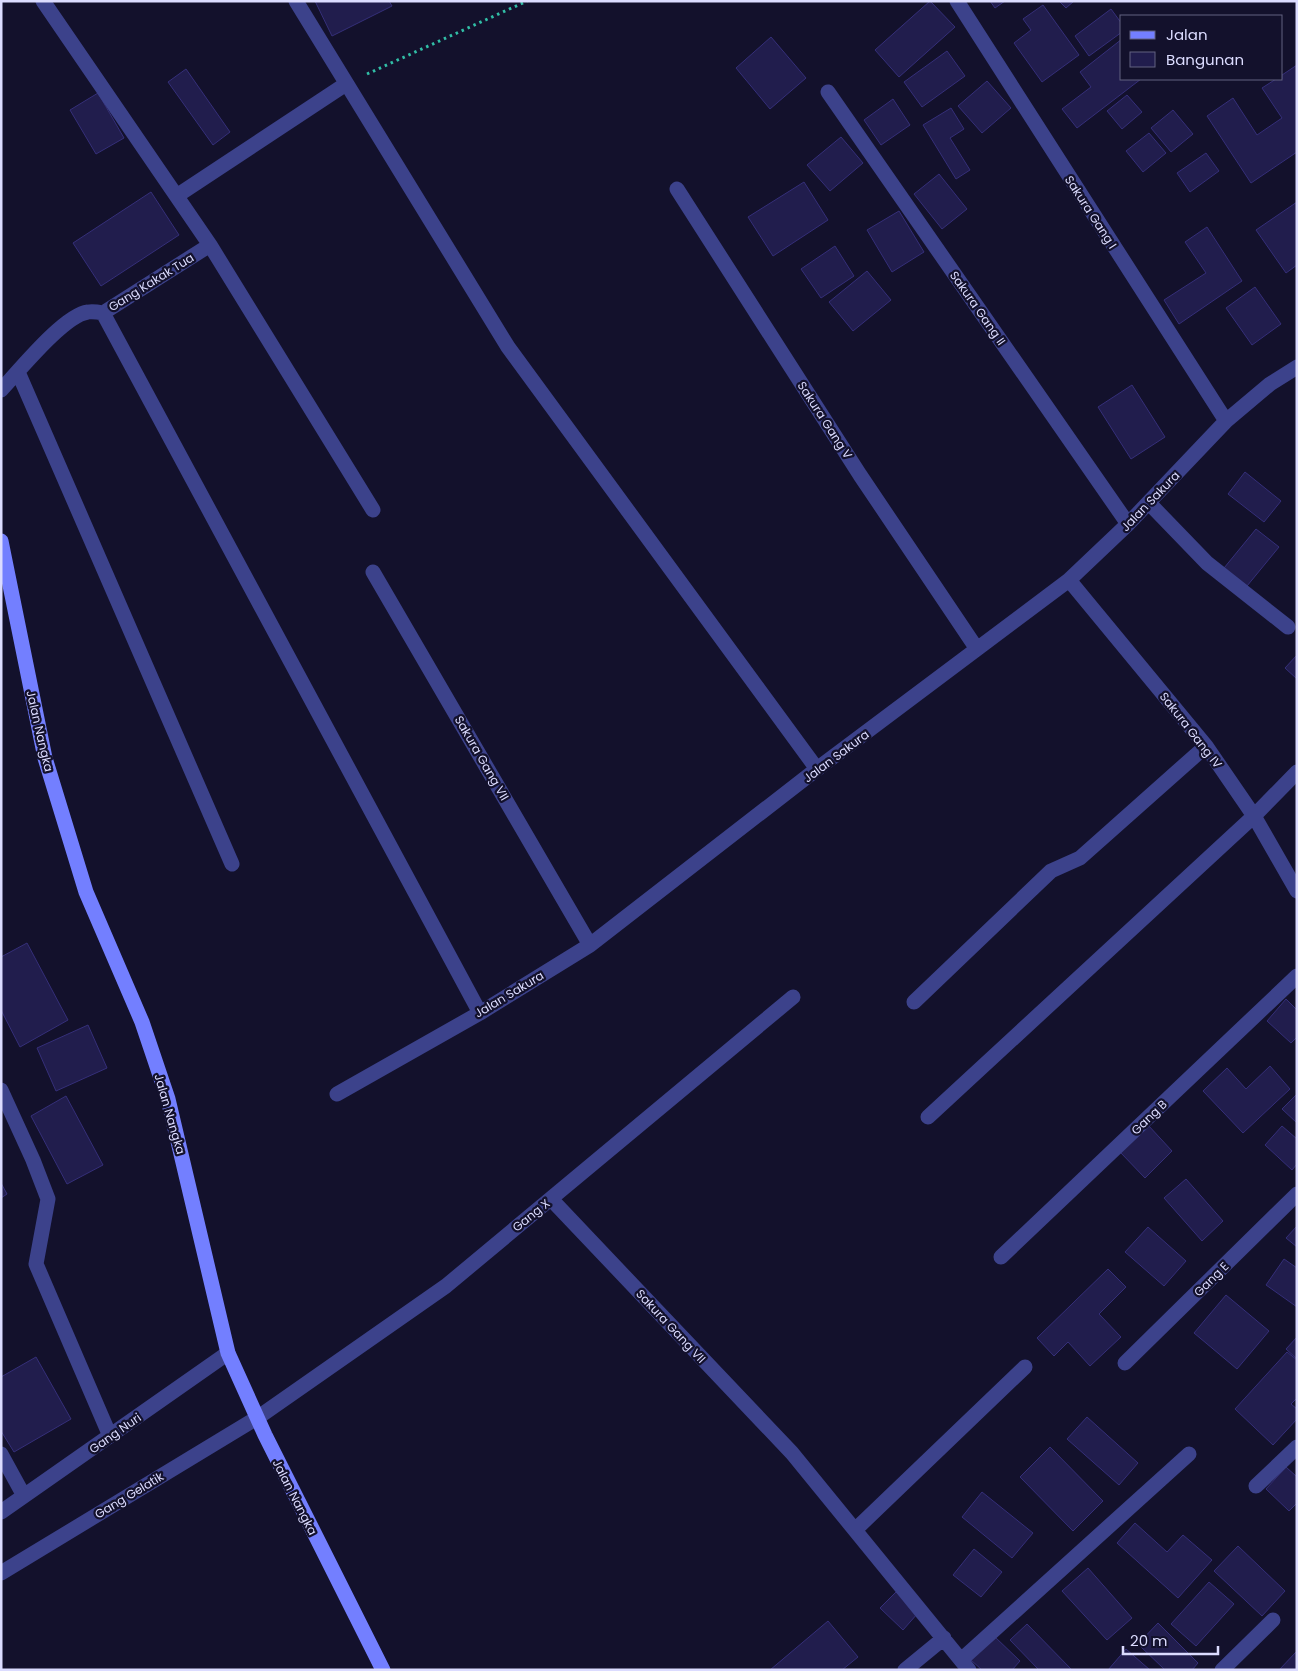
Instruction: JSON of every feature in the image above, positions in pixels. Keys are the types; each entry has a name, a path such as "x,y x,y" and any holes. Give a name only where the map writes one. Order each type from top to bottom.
{"main road":[{"name":"Jalan Nangka","path":"1,541 45,758 86,892 142,1022 168,1099 228,1353 257,1418 383,1670"}],"street":[{"path":"43,1 178,195 373,510"},
{"path":"296,1 508,347 817,769"},
{"name":"Sakura Gang I","path":"957,1 1226,421"},
{"path":"178,195 346,84"},
{"name":"Sakura Gang II","path":"828,92 1128,524"},
{"name":"Sakura Gang V","path":"677,189 860,475 977,650"},
{"name":"Gang Kakak Tua","path":"1,390 62,327 86,312 104,312 210,245"},
{"path":"104,312 480,1012"},
{"name":"Jalan Sakura","path":"337,1094 480,1012 590,945 817,769 1069,580 1149,503 1226,421 1270,384 1297,367"},
{"path":"18,372 232,864"},
{"path":"1149,503 1207,563 1288,627"},
{"name":"Sakura Gang VII","path":"373,572 590,945"},
{"name":"Sakura Gang IV","path":"1069,580 1206,746 1254,816 1297,890"},
{"path":"914,1002 1051,870 1080,858 1206,746"},
{"path":"928,1118 1254,816 1297,772"},
{"name":"Gang B","path":"1002,1257 1297,976"},
{"name":"Gang X","path":"257,1418 446,1286 794,997"},
{"path":"1,1090 33,1160 48,1199 36,1264 110,1436"},
{"name":"Gang E","path":"1125,1364 1297,1194"},
{"name":"Sakura Gang VII","path":"551,1199 792,1453 965,1665"},
{"name":"Gang Nuri","path":"1,1512 228,1353"},
{"path":"855,1530 1025,1367"},
{"name":"Gang Gelatik","path":"1,1573 257,1418"},
{"path":"1256,1486 1297,1447"},
{"path":"1,1454 24,1496"},
{"path":"965,1665 1189,1454"},
{"path":"1222,1670 1273,1620"},
{"path":"905,1670 944,1638"}],"path":[{"path":"346,84 527,1"}],"building":[{"path":"315,1 389,1 392,6 332,36"},
{"path":"930,1 955,27 899,77 875,50"},
{"path":"990,1 1005,1 995,8"},
{"path":"1059,1 1074,1 1066,8"},
{"path":"1043,5 1079,55 1042,82 1014,43 1031,30 1023,19"},
{"path":"1111,9 1120,21 1120,33 1089,56 1075,36"},
{"path":"771,37 806,78 770,109 736,68"},
{"path":"1120,41 1120,80 1140,80 1077,128 1062,109 1091,87 1080,72"},
{"path":"947,51 965,76 922,107 904,82"},
{"path":"1297,65 1297,152 1251,183 1207,116 1233,98 1257,135 1282,118 1262,88 1274,80 1283,80 1283,74"},
{"path":"186,69 230,132 213,145 168,82"},
{"path":"987,81 1011,108 982,133 958,106"},
{"path":"98,93 124,138 96,154 70,110"},
{"path":"1127,95 1142,112 1122,129 1107,111"},
{"path":"893,99 910,125 881,145 864,120"},
{"path":"951,108 964,129 950,138 970,170 956,179 923,125"},
{"path":"1173,110 1193,134 1171,152 1151,128"},
{"path":"1149,133 1166,153 1143,172 1126,151"},
{"path":"841,137 863,163 830,191 807,165"},
{"path":"1206,153 1219,171 1190,192 1177,173"},
{"path":"939,174 967,209 942,229 914,194"},
{"path":"804,182 828,220 773,256 748,217"},
{"path":"151,192 179,235 101,286 73,243"},
{"path":"1297,202 1297,265 1286,273 1256,230"},
{"path":"899,211 924,252 892,272 867,230"},
{"path":"1207,227 1242,281 1179,324 1164,300 1206,273 1185,242"},
{"path":"835,246 854,276 821,298 801,269"},
{"path":"867,271 891,300 853,331 829,302"},
{"path":"1255,287 1281,324 1252,345 1226,308"},
{"path":"1132,385 1165,437 1131,459 1098,407"},
{"path":"1245,472 1281,501 1264,522 1228,494"},
{"path":"1256,529 1279,547 1247,586 1224,568"},
{"path":"1297,655 1297,679 1285,668"},
{"path":"27,943 68,1020 20,1047 1,1010 1,957"},
{"path":"1286,999 1297,1010 1297,1037 1291,1043 1267,1021"},
{"path":"88,1025 107,1068 56,1091 37,1048"},
{"path":"1270,1066 1290,1089 1243,1133 1203,1091 1227,1068 1246,1089"},
{"path":"1297,1094 1297,1123 1282,1109"},
{"path":"66,1096 103,1165 67,1184 31,1116"},
{"path":"1148,1125 1172,1151 1145,1178 1120,1152"},
{"path":"1282,1126 1297,1139 1297,1164 1292,1170 1265,1145"},
{"path":"1186,1179 1223,1221 1202,1241 1164,1198"},
{"path":"1,1183 7,1194 1,1198"},
{"path":"1297,1226 1297,1247 1286,1238"},
{"path":"1148,1227 1186,1261 1164,1286 1125,1252"},
{"path":"1284,1259 1297,1268 1297,1307 1266,1285"},
{"path":"1108,1269 1126,1287 1099,1314 1121,1337 1090,1366 1068,1342 1054,1356 1037,1338"},
{"path":"1226,1295 1269,1331 1237,1369 1194,1333"},
{"path":"1297,1337 1297,1359 1286,1349"},
{"path":"1287,1352 1297,1360 1297,1398 1291,1404 1297,1409 1297,1419 1273,1445 1235,1409"},
{"path":"36,1357 71,1419 14,1452 1,1431 1,1377"},
{"path":"1087,1417 1138,1463 1119,1485 1067,1439"},
{"path":"1050,1447 1103,1501 1073,1531 1020,1477"},
{"path":"1286,1467 1297,1477 1297,1503 1289,1511 1266,1489"},
{"path":"982,1492 1033,1533 1012,1558 962,1517"},
{"path":"1135,1523 1167,1552 1183,1535 1212,1560 1178,1598 1117,1543"},
{"path":"1238,1546 1285,1591 1262,1616 1214,1571"},
{"path":"974,1549 1002,1572 981,1597 953,1575"},
{"path":"1088,1568 1132,1618 1107,1640 1062,1591"},
{"path":"1209,1582 1234,1604 1196,1646 1171,1624"},
{"path":"896,1592 918,1613 903,1630 880,1608"},
{"path":"828,1621 858,1657 842,1670 770,1670"},
{"path":"1158,1623 1198,1663 1192,1670 1165,1670 1138,1644"},
{"path":"1027,1624 1072,1670 1039,1670 1010,1640"},
{"path":"994,1636 1020,1661 1012,1670 982,1670 971,1660"},
{"path":"1126,1649 1150,1670 1108,1670"},
{"path":"1297,1651 1297,1670 1279,1670"}]}
